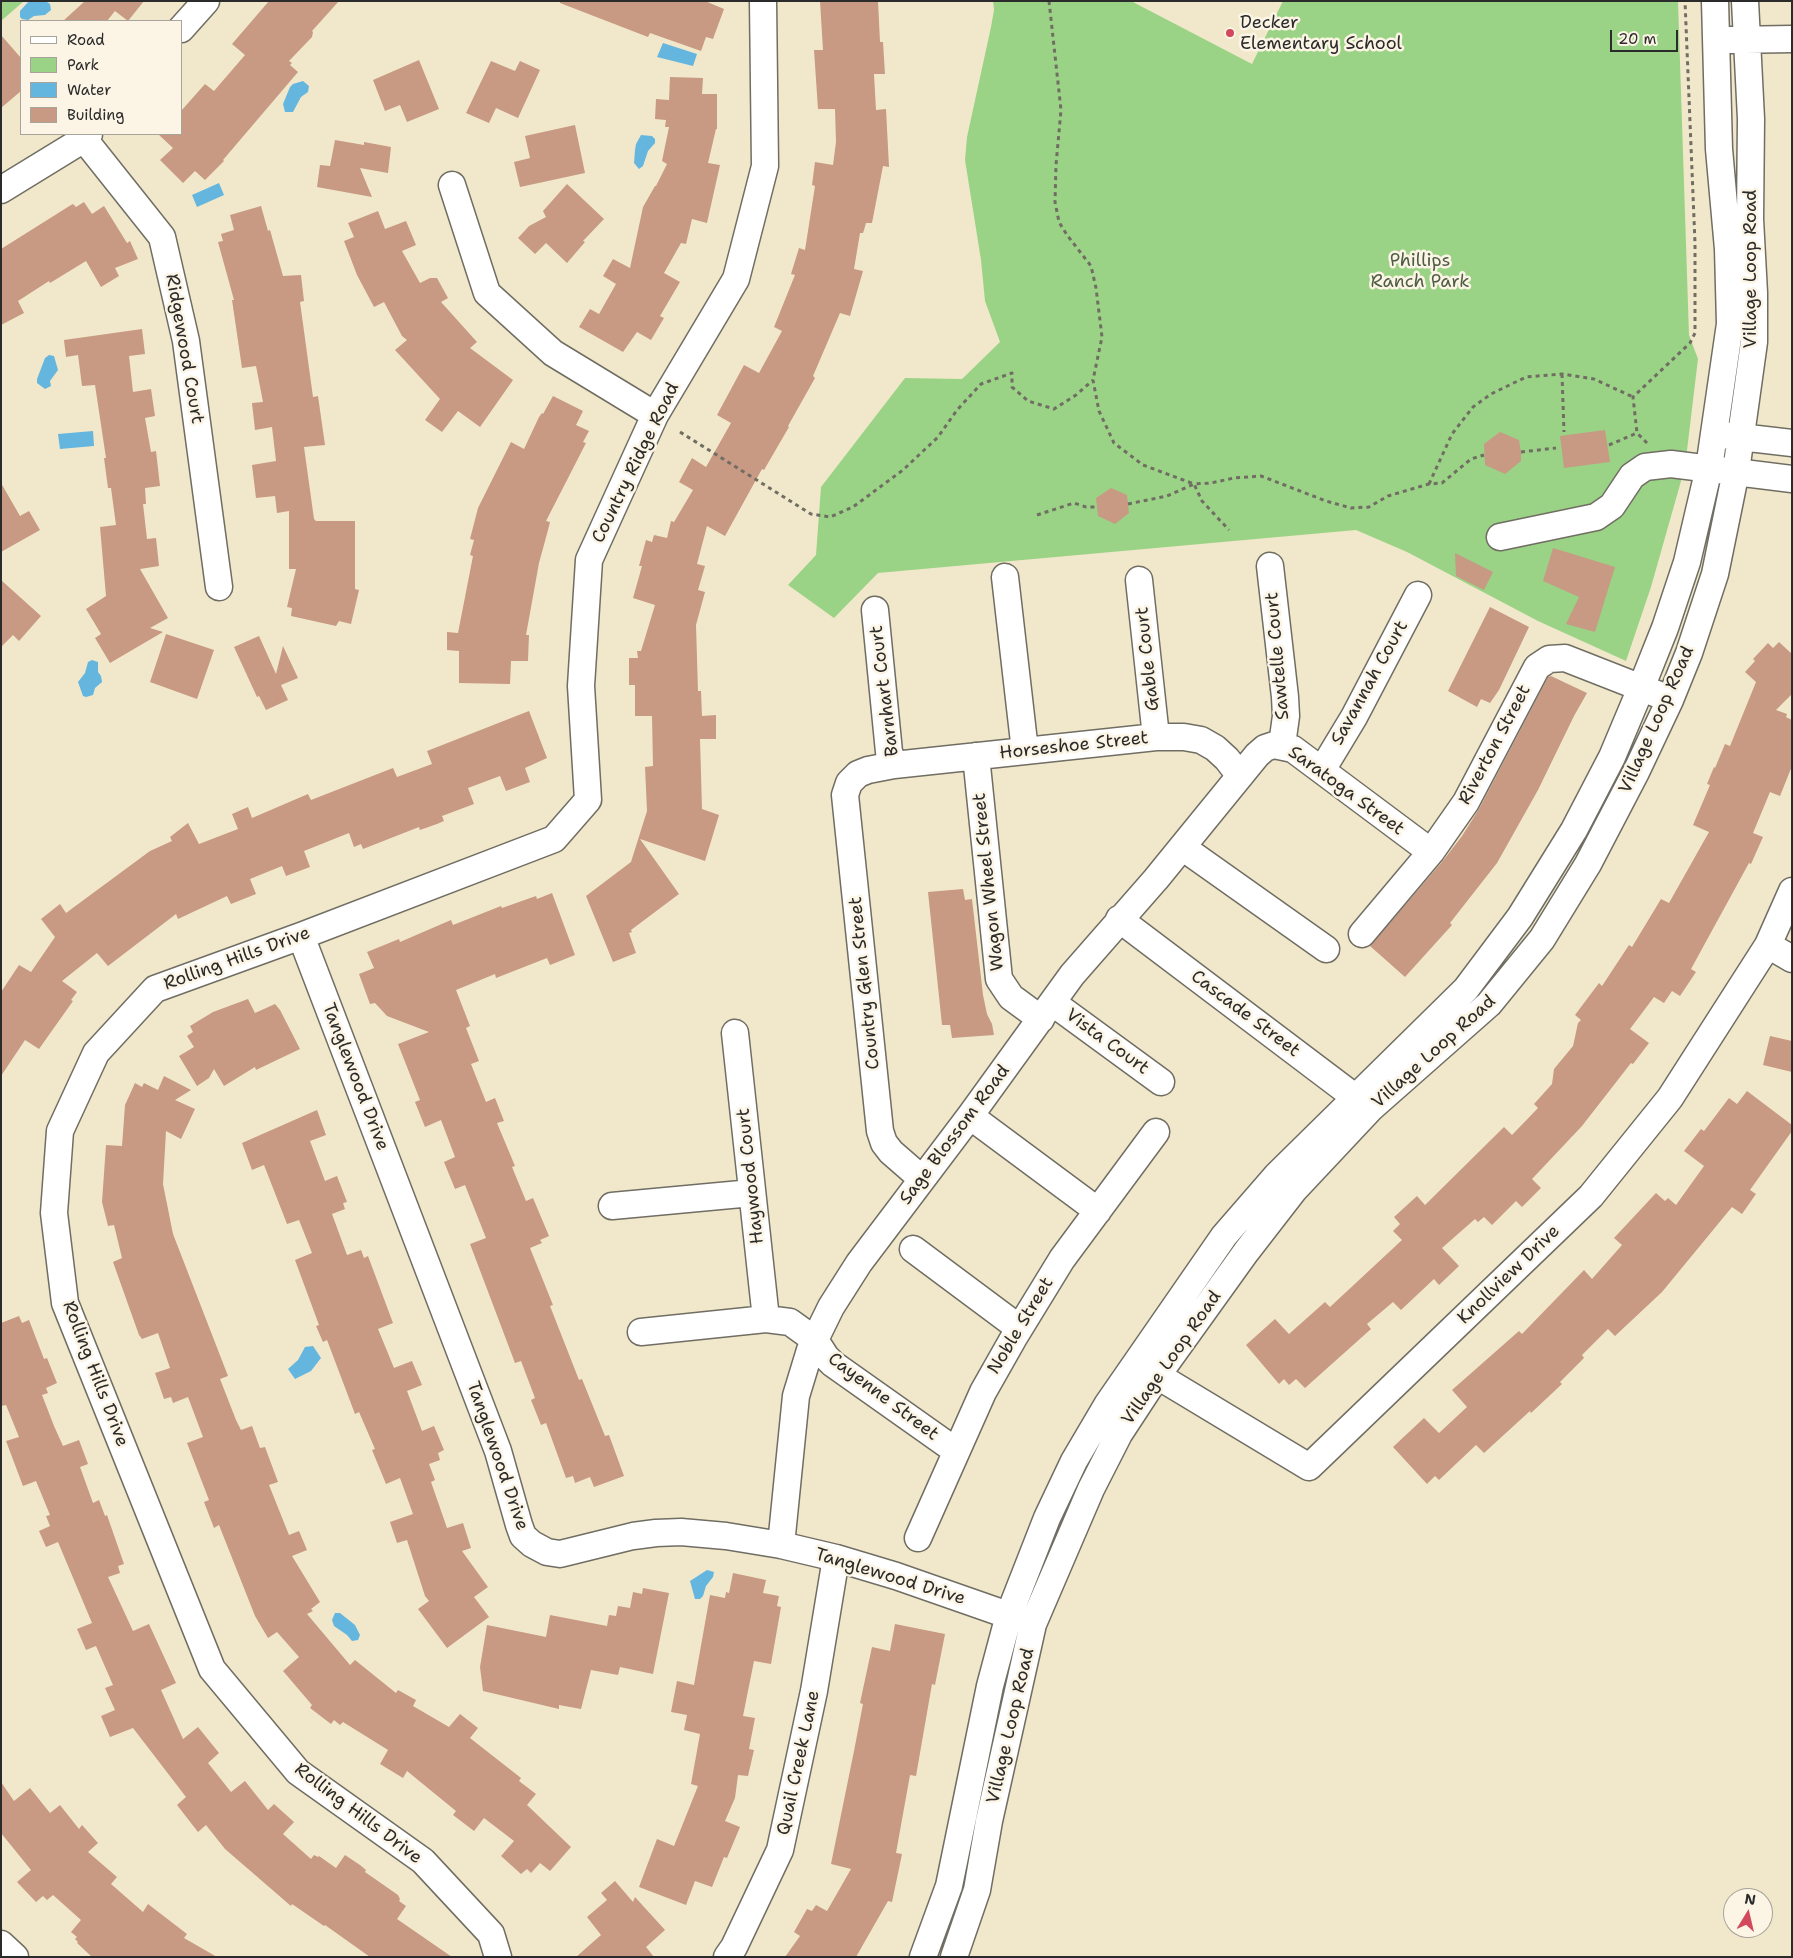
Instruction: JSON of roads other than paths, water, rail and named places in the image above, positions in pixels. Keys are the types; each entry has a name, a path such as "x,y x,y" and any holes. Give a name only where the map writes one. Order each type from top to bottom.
{"street":[{"path":"182,28 206,1"},
{"name":"Country Ridge Road","path":"554,839 588,800 581,686 589,560 655,415 736,279 765,166 763,1"},
{"name":"Village Loop Road","path":"954,1957 977,1890 989,1820 1033,1624 1065,1548 1119,1434 1157,1376 1246,1252 1294,1190 1395,1061 1466,989 1520,917 1574,830 1612,757 1665,628 1687,562 1708,468 1730,324 1728,249 1719,149 1715,1"},
{"name":"Village Loop Road","path":"923,1957 949,1886 990,1686 1008,1615 1047,1518 1074,1461 1107,1404 1224,1236 1277,1175 1362,1103 1489,1004 1542,940 1588,864 1636,772 1670,700 1689,653 1715,574 1736,471 1754,342 1750,220 1751,118 1745,1"},
{"path":"1716,40 1792,39"},
{"path":"1,190 87,136"},
{"name":"Ridgewood Court","path":"87,136 162,237 186,341 219,587"},
{"path":"452,185 487,293 553,353 655,415"},
{"path":"1714,434 1792,443"},
{"path":"1500,536 1596,517 1612,506 1632,476 1644,467 1671,464 1792,479"},
{"name":"Sawtelle Court","path":"1270,566 1285,697 1286,716 1282,746"},
{"path":"1005,577 1025,751"},
{"name":"Gable Court","path":"1140,580 1156,737"},
{"name":"Savannah Court","path":"1322,770 1354,717 1418,595"},
{"name":"Barnhart Court","path":"858,774 894,765 889,752 875,610"},
{"name":"Riverton Street","path":"1362,934 1431,852 1466,802 1537,667 1549,659 1564,658 1670,700"},
{"name":"Horseshoe Street","path":"894,765 1156,737 1184,737 1201,740 1215,748 1227,759 1240,776"},
{"name":"Saratoga Street","path":"1240,776 1265,748 1274,745 1293,750 1431,852"},
{"name":"Wagon Wheel Street","path":"976,756 998,979 1011,997 1047,1011"},
{"name":"Country Glen Street","path":"858,774 849,782 845,795 880,1131 884,1143 891,1152 922,1179"},
{"name":"Sage Blossom Road","path":"781,1545 796,1396 820,1327 844,1285 1072,975 1156,879 1240,776"},
{"name":"Rolling Hills Drive","path":"498,1957 490,1934 423,1861 298,1772 212,1669 65,1302 54,1213 60,1131 96,1053 155,989 301,936 554,839"},
{"path":"1182,847 1326,949"},
{"name":"Knollview Drive","path":"1136,1362 1309,1467 1591,1196 1670,1098 1768,946 1792,891"},
{"name":"Cascade Street","path":"1119,920 1362,1103"},
{"name":"Tanglewood Drive","path":"301,936 498,1451 519,1525 524,1536 532,1544 547,1552 560,1554 633,1536 656,1533 681,1532 726,1536 781,1545 836,1558 896,1576 1033,1624"},
{"path":"1768,946 1792,959"},
{"name":"Vista Court","path":"1047,1011 1161,1082"},
{"name":"Haywood Court","path":"735,1033 766,1319"},
{"path":"970,1116 1098,1211"},
{"name":"Noble Street","path":"918,1538 983,1392 1020,1328 1062,1259 1156,1132"},
{"path":"612,1206 752,1193"},
{"path":"913,1249 1020,1328"},
{"path":"640,1332 766,1319 790,1322 815,1340"},
{"name":"Cayenne Street","path":"815,1340 826,1358 833,1364 956,1451"},
{"name":"Quail Creek Lane","path":"727,1957 734,1947 780,1850 814,1691 836,1558"},
{"path":"1,1944 15,1957"}],"water":[{"path":"29,1 47,2 50,4 51,10 45,15 34,16 28,20 22,19 20,11"},
{"path":"663,43 697,54 693,66 657,57"},
{"path":"303,81 309,86 308,92 301,97 293,112 285,112 283,104 290,87"},
{"path":"641,135 652,136 655,139 655,143 648,151 643,166 639,169 634,163 636,144"},
{"path":"219,183 224,195 197,207 192,195"},
{"path":"49,355 54,356 58,370 50,381 51,386 45,389 37,383 37,379 45,358"},
{"path":"93,431 94,446 60,449 58,434"},
{"path":"92,660 98,662 98,672 102,682 95,688 93,695 86,697 83,696 78,682 85,673 88,662"},
{"path":"313,1346 321,1358 311,1371 295,1379 288,1369 298,1360 305,1347"},
{"path":"707,1570 714,1572 713,1577 706,1586 703,1596 700,1599 695,1599 690,1581"},
{"path":"335,1613 340,1613 355,1625 360,1635 358,1640 352,1641 334,1626 332,1620"}],"place":[{"name":"Decker Elementary School","path":"1230,33"}],"park label":[{"name":"Phillips Ranch Park","path":"1420,271"}]}
